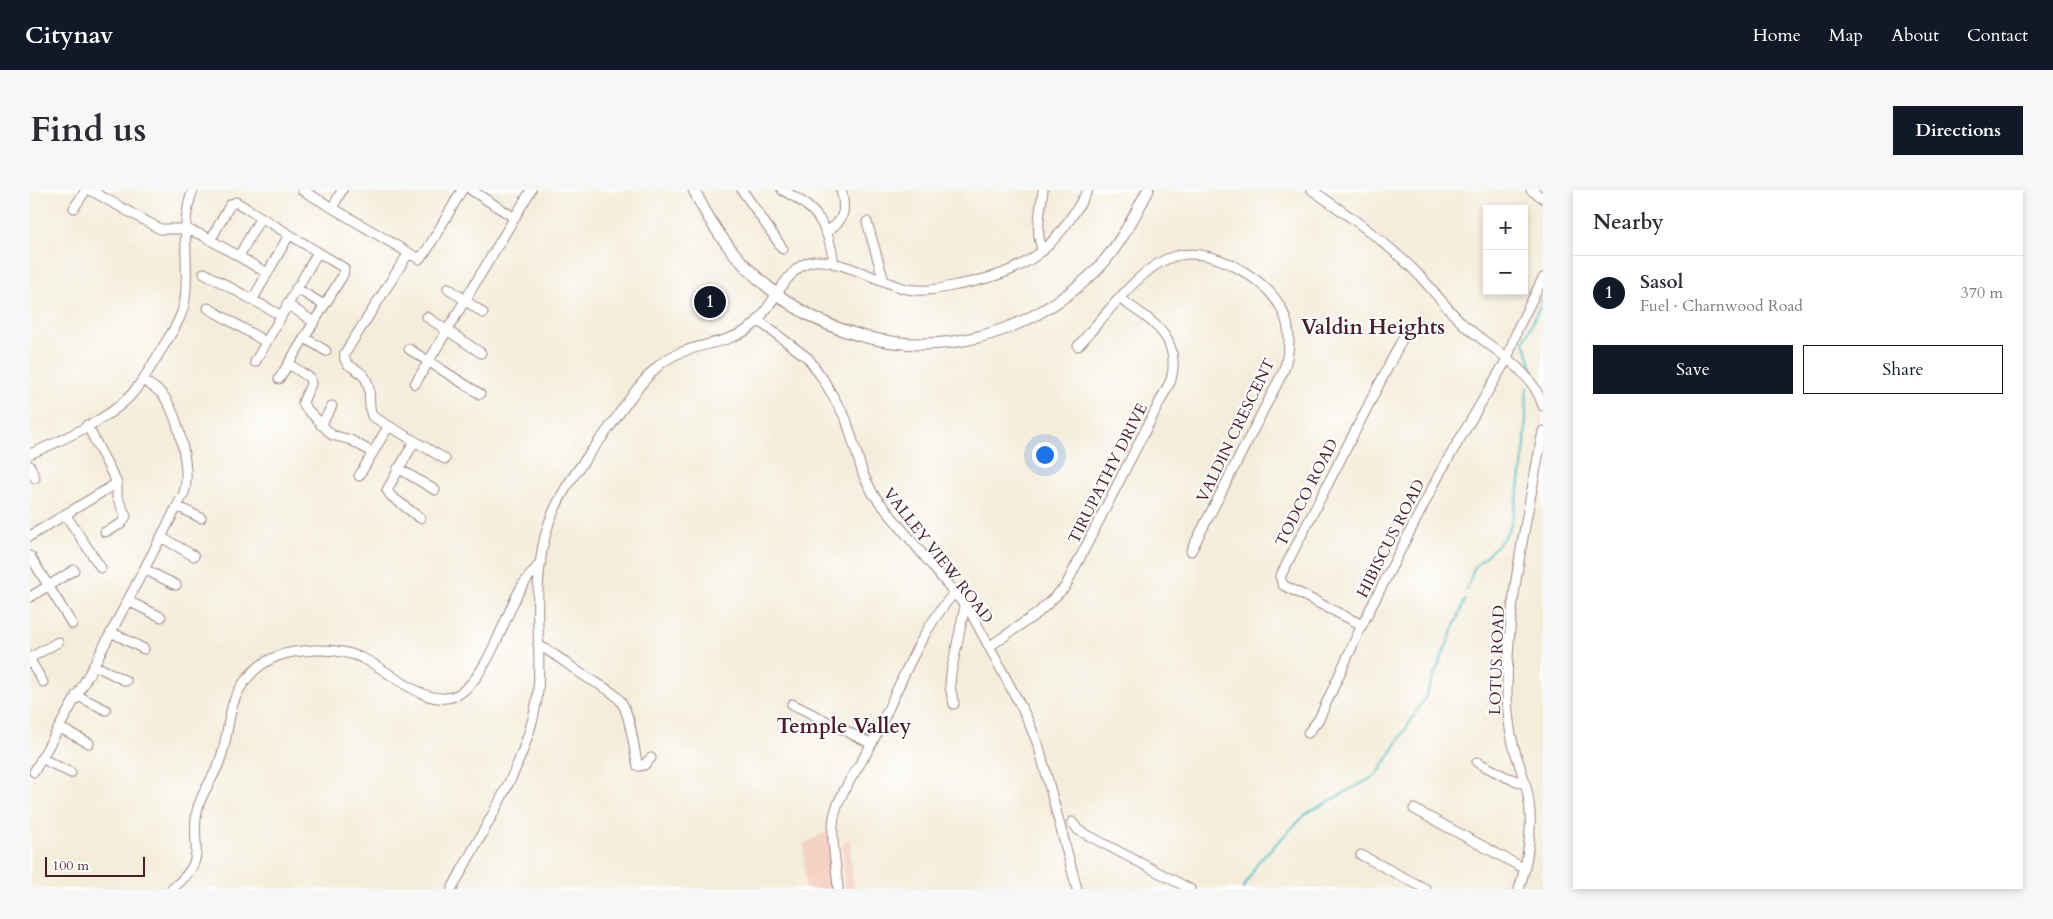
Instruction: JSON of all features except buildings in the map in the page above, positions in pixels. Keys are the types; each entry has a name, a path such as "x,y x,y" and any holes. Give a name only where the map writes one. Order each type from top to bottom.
{"main road":[{"path":"694,190 718,235 733,254 747,270 788,302 831,325 861,336 890,343 910,345 936,344 990,334 1012,326 1050,306 1089,277 1107,258 1124,233 1148,190"}],"street":[{"path":"74,208 86,190"},
{"path":"90,190 160,229 186,229 210,239 267,272"},
{"path":"30,454 87,425 123,403 143,380 179,321 184,308 187,212 193,190"},
{"path":"302,190 333,207 416,259 422,257 462,190"},
{"path":"333,207 342,190"},
{"path":"472,190 515,218"},
{"path":"415,384 532,190"},
{"path":"742,190 783,249"},
{"path":"784,190 810,207 827,231 834,264"},
{"path":"827,231 839,222 844,212 841,190"},
{"path":"1043,190 1039,240 1043,251"},
{"path":"456,888 506,790 523,749 536,700 539,673 537,611 541,563 544,541 556,506 567,484 632,396 656,368 667,358 681,352 748,330 759,320 794,272 803,265 815,261 834,264 884,281 919,290 946,287 999,276 1027,263 1043,251 1064,229 1088,190"},
{"path":"1312,190 1399,256 1418,273 1464,324 1507,359 1532,384 1543,406"},
{"path":"1532,190 1543,198"},
{"path":"210,239 232,203 238,203 342,266 344,270 279,379"},
{"path":"239,256 261,218"},
{"path":"867,222 884,281"},
{"path":"253,299 289,235"},
{"path":"255,362 280,315 318,252"},
{"path":"408,254 344,356 346,363 362,373 367,382 372,416 445,459"},
{"name":"VALDIN CRESCENT","path":"1078,346 1143,274 1177,256 1196,254 1228,263 1261,282 1278,301 1287,322 1289,350 1283,372 1191,552"},
{"path":"204,273 280,315"},
{"name":"HIBISCUS ROAD","path":"1308,733 1320,719 1362,625 1442,471 1507,359 1518,328 1540,291 1543,278"},
{"path":"296,288 324,305"},
{"path":"448,288 483,312"},
{"name":"TIRUPATHY DRIVE","path":"990,646 1038,613 1065,587 1171,380 1174,362 1173,352 1164,334 1144,315 1120,299"},
{"path":"287,304 314,322"},
{"path":"208,308 266,342"},
{"path":"426,317 480,353"},
{"name":"VALLEY VIEW ROAD","path":"759,320 795,347 815,366 846,419 865,479 873,494 965,606 990,646 1034,734 1077,889"},
{"name":"TODCO ROAD","path":"1362,625 1282,585 1280,576 1405,334"},
{"path":"305,338 326,351"},
{"path":"409,349 480,394"},
{"path":"289,364 310,378 311,384 303,402 305,407 332,435 351,440 373,453"},
{"path":"34,772 94,665 184,493 186,481 181,444 167,404 162,394 143,380"},
{"path":"322,425 332,406"},
{"path":"87,425 117,483 117,496 125,513 125,519 121,524 105,532"},
{"path":"359,476 388,427"},
{"name":"LOTUS ROAD","path":"1519,889 1525,869 1530,804 1510,727 1507,692 1508,665 1518,562 1543,431"},
{"path":"414,442 387,488 390,496 420,518"},
{"path":"30,466 35,478"},
{"path":"398,468 435,490"},
{"path":"30,536 117,483"},
{"path":"177,506 202,518"},
{"path":"65,514 101,568"},
{"path":"161,537 194,556"},
{"path":"30,556 72,624"},
{"path":"172,889 190,871 197,854 198,808 220,762 233,698 239,688 256,670 275,657 298,651 343,652 371,662 425,695 440,698 457,695 473,682 492,649 518,593 541,563"},
{"path":"144,569 176,585"},
{"path":"30,597 74,570"},
{"path":"838,889 834,834 835,816 840,802 872,744 903,675 933,619 954,593"},
{"path":"128,600 161,617"},
{"path":"954,704 950,687 951,673 965,606"},
{"path":"111,632 144,648"},
{"path":"43,682 30,659 58,642"},
{"path":"538,645 557,654 576,670 617,697 623,704 628,717 638,766 642,766 651,758"},
{"path":"94,665 126,681"},
{"path":"76,695 106,710"},
{"path":"792,704 872,744"},
{"path":"60,728 89,743"},
{"path":"43,759 71,773"},
{"path":"1477,762 1497,773 1525,784"},
{"path":"1414,809 1525,869"},
{"path":"1072,822 1078,830 1190,889"},
{"path":"1361,855 1426,889"}],"shaded area":[{"path":"835,827 836,889 805,889 804,844"},
{"path":"849,839 854,889 844,889 843,843"}],"waterway":[{"path":"1535,378 1524,341 1543,299"},
{"path":"1467,590 1474,568 1502,540 1510,528 1519,489 1525,444 1527,387"},
{"path":"1243,889 1258,862 1307,813 1377,775 1425,698 1465,600"}],"place":[{"name":"Sasol","path":"710,302"}],"district":[{"name":"Valdin Heights","path":"1373,327"},
{"name":"Temple Valley","path":"844,726"}]}
